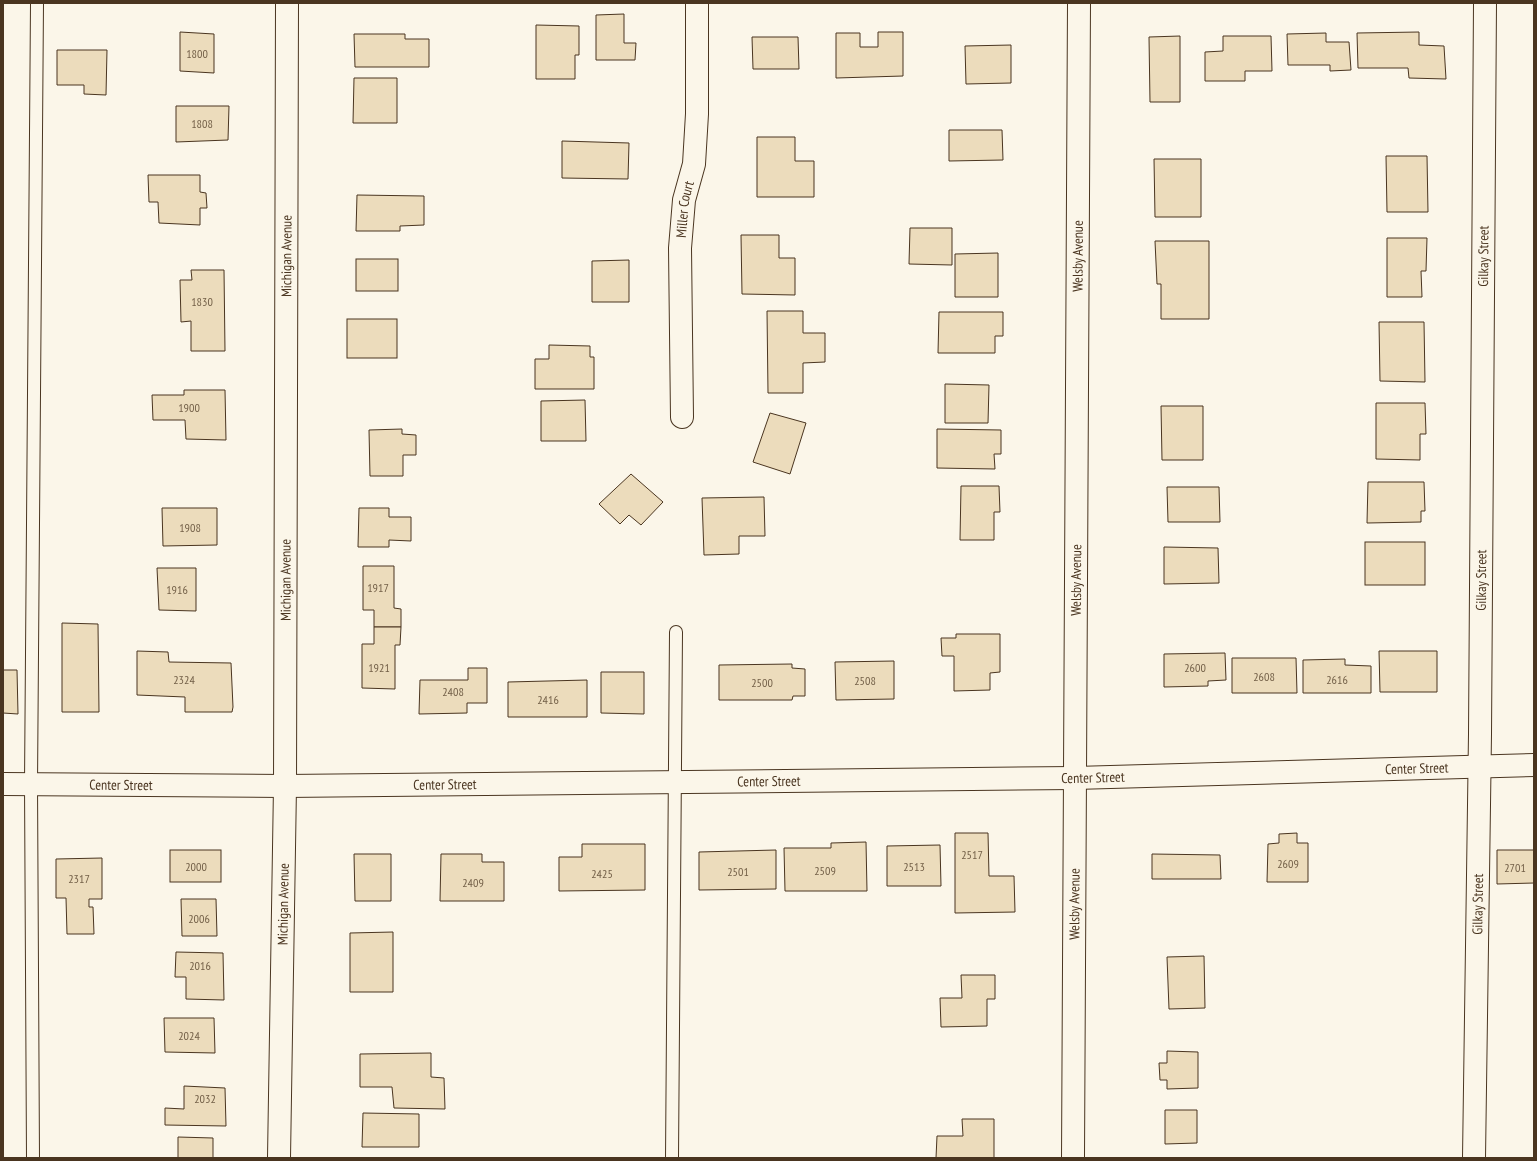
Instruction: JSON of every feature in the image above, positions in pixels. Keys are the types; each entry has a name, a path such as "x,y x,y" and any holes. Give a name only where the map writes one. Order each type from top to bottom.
{"street":[{"name":"Michigan Avenue","path":"278,1158 285,786 287,3"},
{"name":"Miller Court","path":"682,416 680,248 684,200 694,164 697,114 697,3"},
{"name":"Welsby Avenue","path":"1073,1158 1079,3"},
{"name":"Gilkay Street","path":"1474,1158 1479,766 1485,3"},
{"name":"Center Street","path":"3,784 285,786 1075,778 1534,765"}],"lane":[{"path":"33,1158 31,784 37,3"},
{"path":"672,1158 676,632"}],"building":[{"path":"624,14 624,43 636,43 635,60 596,60 596,15"},
{"path":"536,25 579,26 579,55 575,55 575,79 536,79"},
{"path":"180,32 214,34 214,73 180,71"},
{"path":"878,32 903,32 903,76 836,78 836,33 860,33 860,47 878,47"},
{"path":"1419,32 1419,45 1444,46 1446,79 1409,78 1408,68 1358,68 1357,33"},
{"path":"1326,33 1326,42 1349,42 1351,70 1330,71 1330,65 1288,65 1287,34"},
{"path":"354,34 405,34 405,39 429,39 429,67 355,67"},
{"path":"1180,36 1180,102 1150,102 1149,37"},
{"path":"1223,36 1271,36 1272,71 1245,71 1245,81 1205,81 1205,52 1223,51"},
{"path":"752,37 798,37 799,69 753,69"},
{"path":"1011,45 1011,83 966,84 965,46"},
{"path":"57,50 107,50 106,95 84,94 84,85 57,85"},
{"path":"354,78 397,78 397,123 353,123"},
{"path":"176,106 229,106 228,140 176,142"},
{"path":"949,130 1002,130 1003,160 949,161"},
{"path":"757,137 795,137 795,161 814,161 814,197 757,197"},
{"path":"562,141 629,143 628,179 562,178"},
{"path":"1386,156 1427,156 1428,212 1387,212"},
{"path":"1154,159 1201,159 1201,217 1155,217"},
{"path":"148,175 200,175 200,192 206,193 207,208 200,208 200,225 159,223 158,202 149,202"},
{"path":"357,195 424,196 424,225 400,226 400,231 356,231"},
{"path":"910,228 952,228 952,265 909,264"},
{"path":"741,235 779,235 779,258 795,258 795,295 742,294"},
{"path":"1387,238 1427,238 1426,271 1421,271 1422,297 1387,297"},
{"path":"1155,241 1209,241 1209,319 1161,319 1161,284 1157,284"},
{"path":"998,253 998,297 955,297 955,254"},
{"path":"356,259 398,259 398,291 356,291"},
{"path":"629,260 629,302 592,302 592,261"},
{"path":"191,270 224,270 225,351 191,351 191,321 181,322 180,280 192,280"},
{"path":"767,311 803,311 803,333 825,333 825,362 803,363 803,393 768,393"},
{"path":"939,312 1003,312 1003,336 995,336 995,353 938,353"},
{"path":"347,319 397,319 397,358 347,358"},
{"path":"1379,322 1424,322 1425,382 1380,381"},
{"path":"549,345 590,346 590,357 594,357 594,389 535,389 535,359 549,359"},
{"path":"945,384 989,385 988,423 945,423"},
{"path":"184,390 225,390 226,440 186,439 185,420 153,420 152,395 184,395"},
{"path":"585,400 586,441 541,441 541,401"},
{"path":"1376,403 1425,403 1426,434 1420,434 1420,460 1376,459"},
{"path":"1161,406 1203,406 1203,460 1162,460"},
{"path":"770,413 806,423 790,474 753,462"},
{"path":"402,429 402,434 416,435 416,455 403,455 403,476 370,476 369,430"},
{"path":"937,429 1001,430 1001,454 994,454 995,469 937,468"},
{"path":"631,474 663,502 641,525 629,515 620,524 599,504"},
{"path":"1368,482 1424,482 1425,511 1421,511 1421,522 1367,523"},
{"path":"961,486 999,486 1000,512 994,512 994,540 960,540"},
{"path":"1167,487 1219,487 1220,522 1168,522"},
{"path":"764,497 765,536 739,536 739,554 704,555 702,498"},
{"path":"162,508 217,508 217,545 163,546"},
{"path":"359,508 389,508 389,517 411,517 411,541 389,540 389,547 358,547"},
{"path":"1365,542 1425,542 1425,585 1365,585"},
{"path":"1164,547 1218,548 1219,583 1164,584"},
{"path":"363,566 394,566 394,608 401,609 401,627 374,627 374,610 363,610"},
{"path":"157,568 196,568 196,611 159,610"},
{"path":"62,623 98,624 99,712 62,712"},
{"path":"374,627 401,627 400,645 395,645 395,689 362,688 362,644 374,644"},
{"path":"956,634 1000,634 1000,672 990,673 990,690 954,691 954,656 942,656 941,638 956,638"},
{"path":"137,651 168,652 169,662 231,663 232,712 185,712 185,697 137,695"},
{"path":"1379,651 1437,651 1437,692 1380,692"},
{"path":"1225,653 1226,680 1208,681 1208,686 1164,687 1164,654"},
{"path":"1232,658 1296,658 1297,693 1232,693"},
{"path":"1345,659 1345,665 1371,666 1371,693 1303,693 1303,660"},
{"path":"894,661 894,699 836,700 835,662"},
{"path":"792,664 792,668 805,669 805,696 793,696 792,700 719,700 719,665"},
{"path":"468,668 487,668 487,703 467,703 467,713 419,714 420,680 468,680"},
{"path":"3,670 17,670 18,714 3,713"},
{"path":"601,672 644,672 644,714 601,713"},
{"path":"587,680 587,717 508,717 508,682"},
{"path":"955,833 988,833 989,876 1014,876 1015,912 955,913"},
{"path":"1297,833 1297,843 1308,843 1308,882 1267,882 1268,844 1279,843 1279,834"},
{"path":"866,842 867,891 785,891 784,848 831,848 831,843"},
{"path":"582,844 645,844 645,890 559,891 559,857 582,857"},
{"path":"940,845 941,886 887,886 887,846"},
{"path":"170,850 221,850 221,882 170,882"},
{"path":"776,850 776,889 699,890 699,852"},
{"path":"1497,850 1534,850 1534,883 1497,884"},
{"path":"354,854 391,854 391,901 355,901"},
{"path":"441,854 482,854 482,862 504,862 504,901 440,901"},
{"path":"1152,854 1220,855 1221,879 1152,879"},
{"path":"102,858 102,899 89,899 89,907 93,907 94,934 67,934 66,898 56,898 56,859"},
{"path":"181,899 216,899 217,936 182,936"},
{"path":"393,932 393,992 350,992 350,933"},
{"path":"176,952 223,953 224,1000 186,999 186,977 175,977"},
{"path":"1204,956 1205,1008 1169,1009 1167,957"},
{"path":"961,975 995,975 995,999 987,999 987,1026 941,1027 940,998 962,998"},
{"path":"164,1018 214,1018 215,1053 165,1052"},
{"path":"1167,1051 1198,1052 1198,1088 1167,1089 1167,1080 1160,1080 1159,1063 1167,1063"},
{"path":"431,1053 431,1077 444,1078 445,1109 394,1108 392,1087 360,1087 360,1054"},
{"path":"184,1086 225,1088 226,1126 165,1125 165,1108 184,1109"},
{"path":"1165,1110 1197,1110 1197,1143 1165,1144"},
{"path":"363,1113 419,1114 419,1147 362,1147"},
{"path":"962,1119 994,1119 994,1158 936,1158 937,1136 963,1136"},
{"path":"178,1137 213,1138 213,1158 178,1158"}]}
